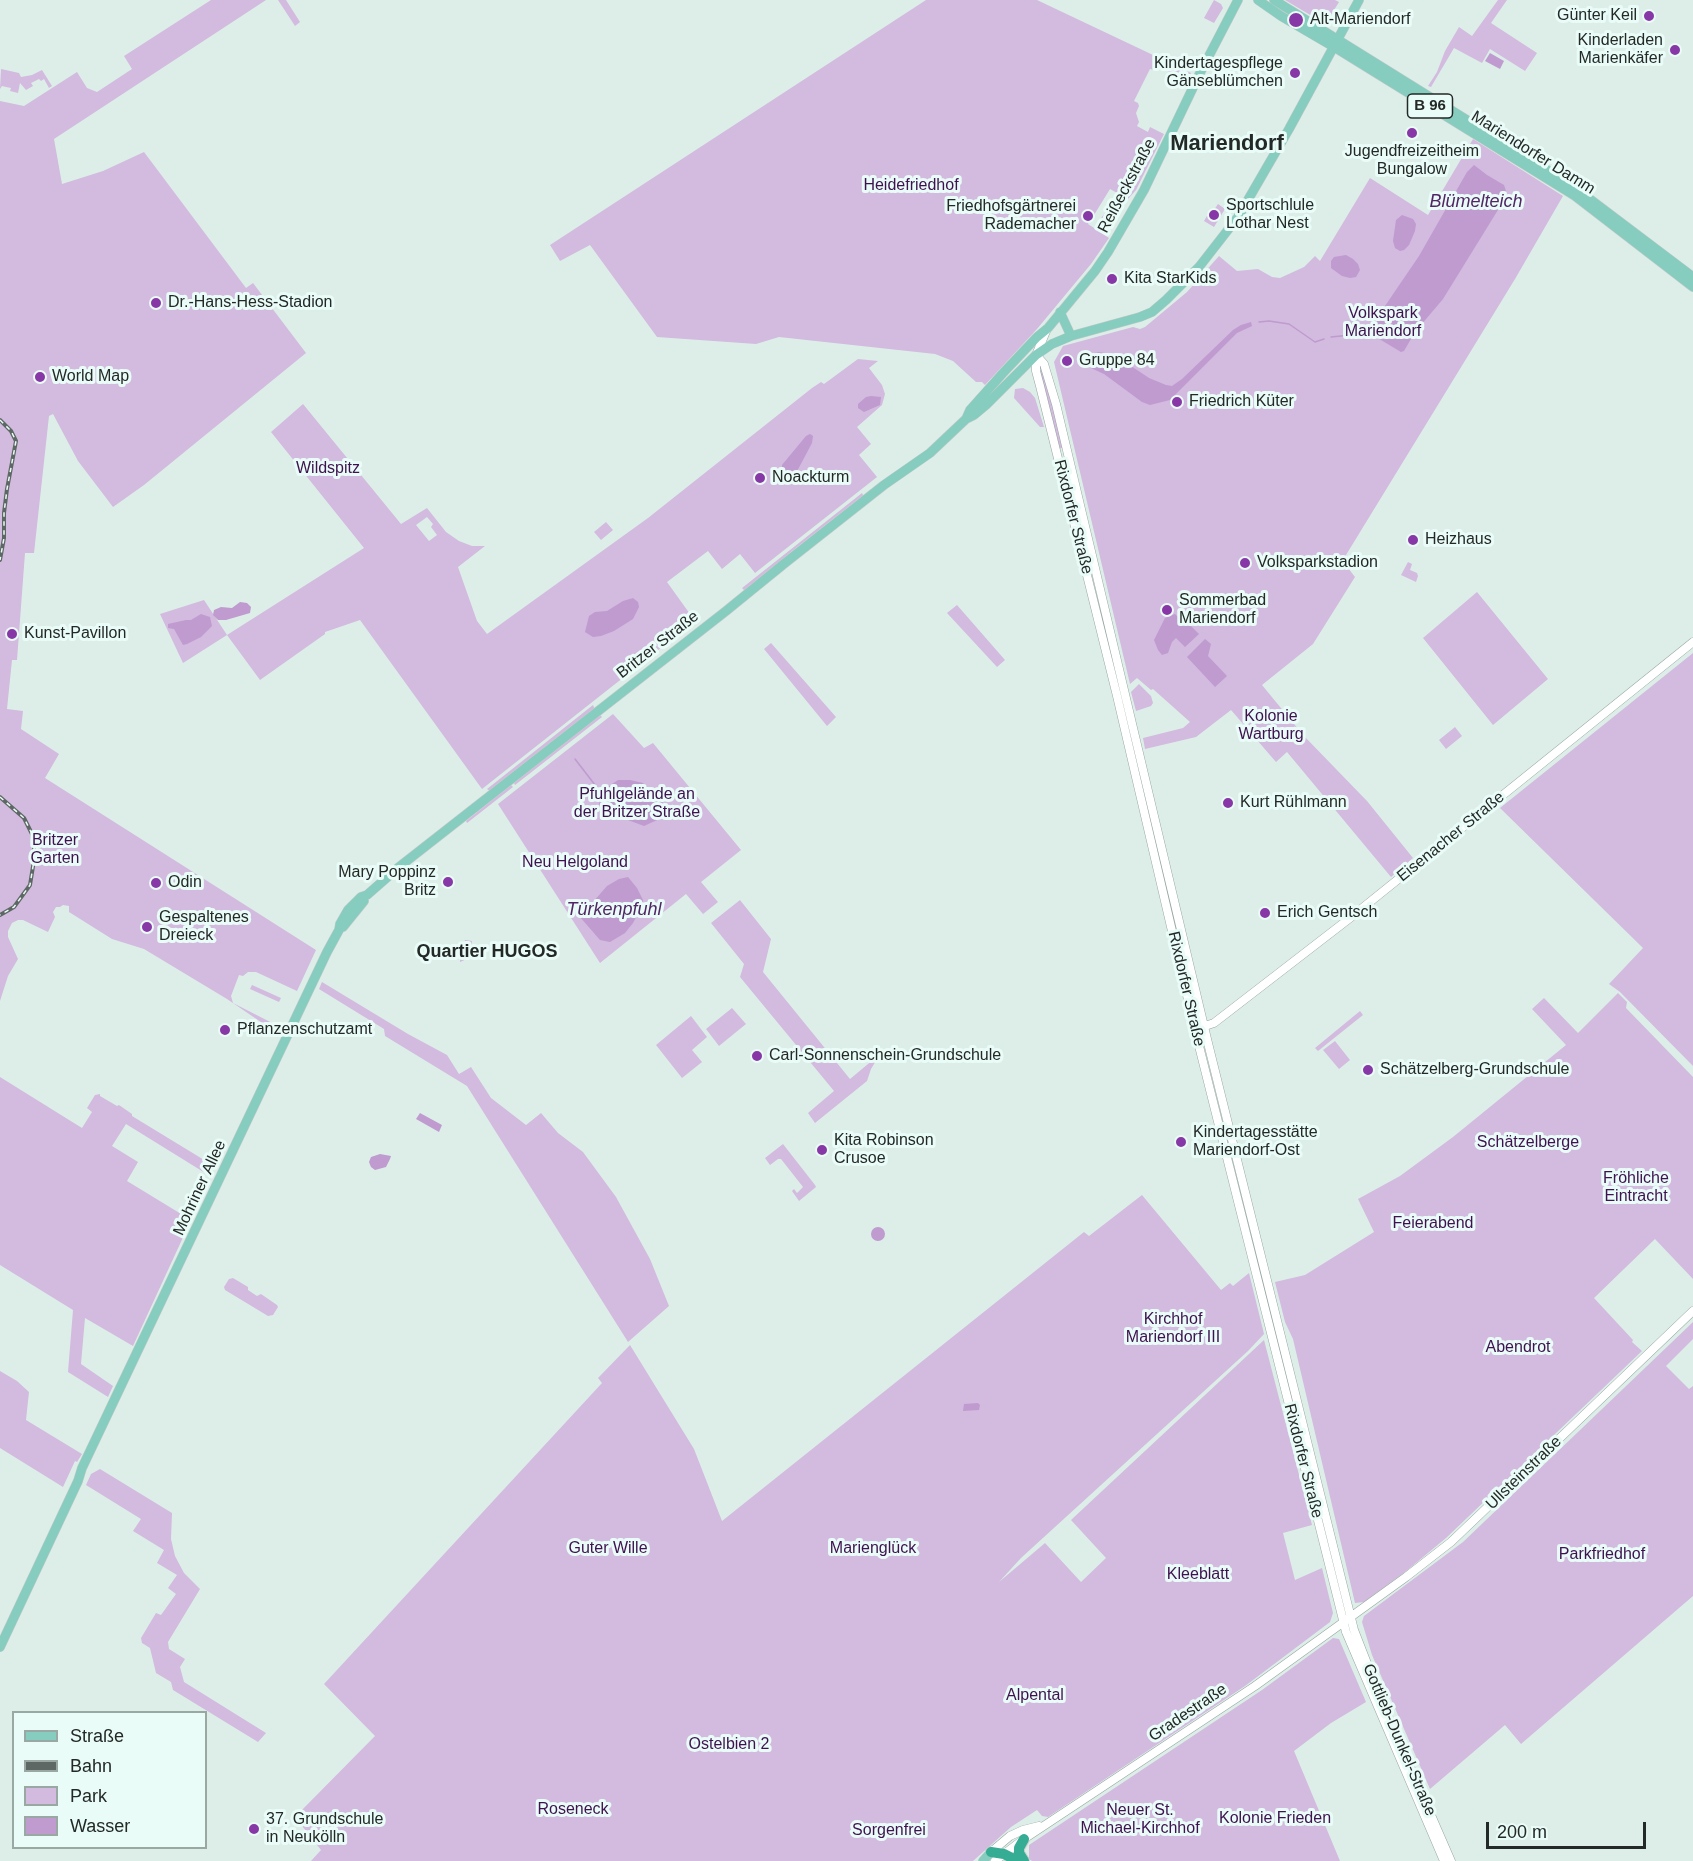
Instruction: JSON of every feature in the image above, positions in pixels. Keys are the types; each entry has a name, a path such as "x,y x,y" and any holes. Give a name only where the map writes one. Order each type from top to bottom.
{"highway":[{"path":"1024,1839 1019,1853 1024,1861"},
{"path":"997,1856 1018,1861"}],"main road":[{"name":"Reißeckstraße","path":"1060,312 1095,271 1133,211 1238,0"},
{"name":"Mariendorfer Damm","path":"1258,0 1281,16 1336,43 1570,184 1693,277"},
{"name":"Mariendorfer Damm","path":"1274,0 1336,43 1575,196 1693,287"},
{"path":"1060,312 1071,336 1136,318 1152,312 1199,267 1233,224 1247,201 1359,0"},
{"name":"Britzer Straße","path":"966,419 970,410 1048,328 1060,312"},
{"name":"Britzer Straße","path":"339,930 348,910 361,897 367,895 399,867 884,485 930,453 966,419 987,405 1036,355 1052,344 1071,336"},
{"name":"Mohriner Allee","path":"0,1647 81,1471 339,930"},
{"name":"Gradestraße","path":"983,1861 997,1856"}],"street":[{"path":"1036,355 1048,328"},
{"name":"Britzer Straße","path":"1018,357 1036,355"},
{"name":"Rixdorfer Straße","path":"1036,355 1044,364 1069,454 1199,1004 1351,1617"},
{"name":"Rixdorfer Straße","path":"1036,355 1037,374 1190,1006 1343,1622"},
{"path":"1058,456 1069,454"},
{"name":"Eisenacher Straße","path":"1205,1026 1216,1022 1334,931 1693,642"},
{"path":"1190,1006 1199,1004"},
{"path":"1261,1293 1270,1290"},
{"name":"Ullsteinstraße","path":"1343,1622 1458,1537 1693,1311"},
{"name":"Gottlieb-Dunkel-Straße","path":"1351,1617 1364,1659 1451,1861"},
{"name":"Gottlieb-Dunkel-Straße","path":"1343,1622 1354,1653 1444,1861"},
{"name":"Gradestraße","path":"997,1856 1209,1717 1343,1622"},
{"name":"Gradestraße","path":"997,1856 1016,1833 1046,1824"}],"green space":[{"name":"Britzer Garten","path":"211,0 266,0 54,139 62,184 103,171 144,152 246,288 253,283 306,353 144,485 113,507 78,461 53,414 49,416 34,553 25,553 17,660 12,660 7,709 23,711 21,729 59,754 45,778 316,950 297,991 256,972 239,975 231,996 233,1003 280,1027 277,1033 227,999 144,949 112,939 69,912 69,906 63,905 56,907 53,912 55,917 48,932 23,920 12,923 8,937 18,959 8,976 0,1001 0,101 24,106 77,72 87,88 97,92 132,69 124,56"},
{"path":"278,0 286,0 300,22 295,26"},
{"name":"Heidefriedhof","path":"926,0 1037,0 1191,73 1186,86 1173,80 1175,74 1156,66 1154,70 1150,69 1134,101 1139,106 1136,113 1139,122 1137,126 1148,132 1150,127 1164,134 1136,190 1128,199 1110,189 1094,215 1086,211 1083,217 1089,221 1088,224 1109,238 1091,264 1037,329 985,385 982,382 976,382 953,361 935,354 779,337 756,344 657,337 590,245 560,261 550,245"},
{"path":"1214,0 1223,8 1214,23 1204,18"},
{"path":"1285,0 1335,0 1339,2 1328,20 1322,22"},
{"path":"1498,0 1507,0 1491,23 1537,53 1525,71 1490,49 1482,63 1454,48 1431,87 1428,86 1459,27 1472,36"},
{"path":"1,69 19,73 21,77 42,70 52,86 49,88 44,79 41,81 39,79 31,83 33,86 26,90 20,83 18,93 2,86 0,89"},
{"path":"1473,139 1563,196 1515,279 1346,555 1345,564 1355,577 1313,644 1262,685 1304,736 1367,801 1413,858 1391,877 1287,752 1276,762 1231,710 1196,737 1145,749 1143,738 1183,728 1190,722 1137,678 1130,684 1054,362 1063,346 1133,327 1140,329 1145,327 1187,292 1219,256 1237,271 1258,269 1272,277 1280,278 1304,267 1315,256 1320,261 1370,178 1428,215"},
{"path":"1112,203 1116,208 1107,223 1103,225 1100,220"},
{"name":"Sportschlule Lothar Nest","path":"1218,204 1225,209 1214,227 1204,221 1211,209 1214,210"},
{"name":"Wildspitz","path":"858,359 878,361 869,368 882,385 885,394 882,405 857,427 871,444 859,455 877,477 755,573 740,554 722,569 708,551 667,582 695,621 482,789 360,620 325,632 260,680 227,635 364,548 271,432 303,404 401,524 427,508 446,532 459,541 472,546 485,546 458,567 477,621 487,634 648,518 812,388 821,382 824,384","holes":["427,517 433,524 431,527 437,535 429,541 416,525"]},
{"path":"1042,370 1065,447 1059,449 1040,371"},
{"path":"1023,388 1035,398 1044,427 1040,427 1014,398 1015,389"},
{"path":"862,493 864,497 791,552 745,591 742,588"},
{"path":"606,522 613,530 601,540 594,532"},
{"path":"1408,562 1412,564 1410,570 1417,573 1416,582 1401,575"},
{"path":"1477,592 1548,679 1493,725 1423,638"},
{"path":"204,600 227,635 183,663 160,614"},
{"path":"957,605 1005,660 997,667 947,613"},
{"path":"771,643 836,717 827,726 764,649"},
{"path":"1693,653 1693,1066 1620,992 1609,984 1643,948 1500,808"},
{"path":"1139,684 1151,696 1153,703 1151,706 1136,711 1131,692"},
{"path":"593,705 595,710 503,780 491,792 487,789"},
{"path":"598,713 602,717 515,785 514,783"},
{"name":"Pfuhlgelände an der Britzer Straße","path":"613,714 644,748 653,743 741,850 701,882 718,902 703,914 686,894 600,963 498,804"},
{"path":"1455,727 1462,736 1446,749 1439,740"},
{"path":"511,785 513,787 467,823 466,821"},
{"path":"1162,855 1196,1002 1194,1003 1157,858"},
{"path":"740,900 771,939 763,972 850,1079 880,1054 867,1081 815,1123 808,1113 834,1091 740,977 744,964 711,923"},
{"path":"465,940 472,941 469,958 460,962 460,953"},
{"path":"322,982 447,1055 459,1074 471,1067 491,1098 526,1125 541,1113 558,1133 583,1152 616,1197 650,1259 669,1306 628,1342 467,1086 385,1036 384,1029 319,989"},
{"path":"252,985 281,998 279,1002 250,989"},
{"path":"1618,993 1627,1002 1626,1008 1693,1077 1693,1279 1655,1239 1594,1298 1642,1351 1446,1538 1364,1602 1355,1603 1293,1339 1285,1322 1275,1282 1305,1275 1374,1232 1358,1199 1400,1176 1453,1137 1566,1045 1532,1009 1544,998 1578,1033"},
{"path":"732,1008 746,1024 719,1046 706,1029"},
{"path":"1360,1011 1363,1015 1318,1051 1315,1048"},
{"path":"691,1016 707,1037 692,1050 702,1062 682,1078 656,1045"},
{"path":"1335,1041 1350,1060 1339,1069 1323,1050"},
{"path":"0,1077 82,1128 92,1112 87,1108 95,1095 100,1094 214,1166 210,1176 126,1124 112,1146 138,1162 127,1181 191,1220 133,1346 85,1318 81,1364 113,1386 108,1397 68,1372 73,1310 0,1265"},
{"path":"783,1144 816,1187 799,1201 792,1191 794,1189 797,1193 803,1187 781,1159 770,1165 765,1158"},
{"path":"1142,1195 1221,1290 1230,1283 1233,1286 1249,1273 1264,1334 1021,1558 999,1582 1045,1543 1081,1582 1106,1558 1071,1520 1264,1340 1312,1525 1283,1533 1295,1580 1322,1568 1333,1613 1330,1622 1245,1686 1048,1817 1042,1816 1037,1810 1011,1827 973,1861 311,1861 321,1850 295,1817 375,1736 324,1684 602,1383 598,1378 630,1345 694,1449 722,1521 1084,1232 1089,1236"},
{"path":"233,1278 257,1296 261,1294 277,1305 273,1315 268,1316 225,1290 224,1287 229,1279"},
{"path":"1269,1299 1339,1585 1266,1300"},
{"name":"Parkfriedhof","path":"1693,1322 1693,1339 1666,1366 1689,1389 1693,1386 1693,1596 1521,1744 1505,1725 1430,1789 1372,1655 1362,1622 1364,1616 1463,1542"},
{"path":"0,1371 17,1381 29,1392 26,1420 82,1454 77,1462 75,1461 63,1487 0,1448"},
{"path":"100,1469 172,1513 171,1539 175,1556 184,1573 200,1589 168,1642 169,1649 185,1659 180,1667 184,1682 266,1733 258,1742 173,1690 171,1682 156,1673 150,1648 142,1643 141,1638 156,1613 161,1615 176,1594 168,1588 177,1575 157,1563 164,1550 133,1531 141,1519 86,1485 91,1474"},
{"name":"Neuer St. Michael-Kirchhof","path":"1333,1638 1339,1639 1366,1702 1331,1723 1294,1751 1340,1861 1032,1861 1029,1859 1029,1845 1262,1690"}],"water":[{"path":"1490,53 1504,61 1500,69 1485,61"},
{"name":"Blümelteich","path":"1474,165 1504,185 1506,191 1501,205 1443,299 1401,352 1371,334 1370,328 1419,256 1467,172"},
{"path":"1402,215 1413,219 1416,224 1409,245 1400,251 1395,248 1393,241 1396,220"},
{"path":"1346,255 1358,264 1360,270 1356,277 1342,276 1331,268 1331,261 1334,257"},
{"path":"1251,322 1252,326 1237,333 1170,400 1150,405 1142,402 1104,374 1091,368 1089,363 1091,355 1097,352 1113,354 1149,378 1172,386 1233,330"},
{"path":"871,396 881,397 880,405 864,412 858,408 858,404"},
{"path":"810,434 813,436 812,443 795,475 787,480 782,476 782,465"},
{"path":"633,598 638,602 639,607 633,619 601,636 593,637 585,632 589,616 595,612 607,611"},
{"path":"240,602 247,603 251,607 250,613 226,620 218,620 213,615 214,610 221,607 232,608"},
{"path":"201,614 210,617 212,626 201,637 187,644 183,645 174,629 168,628 168,624 191,620"},
{"path":"1175,614 1181,620 1184,619 1199,634 1185,647 1176,638 1168,653 1162,655 1154,640 1165,618"},
{"path":"1205,639 1211,644 1208,656 1227,676 1215,687 1187,657"},
{"path":"618,780 643,783 666,806 666,816 644,826 628,820 623,815 609,818 602,812 599,804 602,794"},
{"name":"Türkenpfuhl","path":"628,877 643,900 641,908 625,933 610,942 600,940 580,917 607,886"},
{"path":"420,1113 442,1125 439,1132 416,1119"},
{"path":"380,1154 391,1156 386,1167 375,1170 369,1162 371,1157"},
{"path":"878,1227 883,1229 885,1234 883,1239 878,1241 873,1239 871,1234 873,1229"},
{"path":"978,1403 979,1410 963,1411 964,1404"}],"waterway":[{"path":"1259,322 1289,324 1315,342 1324,339"},
{"path":"1331,337 1351,335"},
{"path":"575,759 602,794"}],"railway":[{"path":"0,420 11,431 16,441 7,489 4,538 0,560"},
{"path":"0,797 24,818 32,834 35,854 30,885 14,907 0,915"}],"place":[{"name":"Günter Keil","path":"1649,16"},
{"name":"Alt-Mariendorf","path":"1296,20"},
{"name":"Kinderladen Marienkäfer","path":"1675,50"},
{"name":"Kindertagespflege Gänseblümchen","path":"1295,73"},
{"name":"Jugendfreizeitheim Bungalow","path":"1412,133"},
{"name":"Sportschlule Lothar Nest","path":"1214,215"},
{"name":"Friedhofsgärtnerei Rademacher","path":"1088,216"},
{"name":"Kita StarKids","path":"1112,279"},
{"name":"Dr.-Hans-Hess-Stadion","path":"156,303"},
{"name":"Gruppe 84","path":"1067,361"},
{"name":"World Map","path":"40,377"},
{"name":"Friedrich Küter","path":"1177,402"},
{"name":"Noackturm","path":"760,478"},
{"name":"Heizhaus","path":"1413,540"},
{"name":"Volksparkstadion","path":"1245,563"},
{"name":"Sommerbad Mariendorf","path":"1167,610"},
{"name":"Kunst-Pavillon","path":"12,634"},
{"name":"Kurt Rühlmann","path":"1228,803"},
{"name":"Mary Poppinz Britz","path":"448,882"},
{"name":"Odin","path":"156,883"},
{"name":"Erich Gentsch","path":"1265,913"},
{"name":"Gespaltenes Dreieck","path":"147,927"},
{"name":"Pflanzenschutzamt","path":"225,1030"},
{"name":"Carl-Sonnenschein-Grundschule","path":"757,1056"},
{"name":"Schätzelberg-Grundschule","path":"1368,1070"},
{"name":"Kindertagesstätte Mariendorf-Ost","path":"1181,1142"},
{"name":"Kita Robinson Crusoe","path":"822,1150"},
{"name":"37. Grundschule in Neukölln","path":"254,1829"}],"district":[{"name":"Mariendorf","path":"1227,144"},
{"name":"Quartier HUGOS","path":"487,952"}],"park label":[{"name":"Volkspark Mariendorf","path":"1383,323"},
{"name":"Kolonie Wartburg","path":"1271,726"},
{"name":"Neu Helgoland","path":"575,863"},
{"name":"Schätzelberge","path":"1528,1143"},
{"name":"Fröhliche Eintracht","path":"1636,1188"},
{"name":"Feierabend","path":"1433,1224"},
{"name":"Kirchhof Mariendorf III","path":"1173,1329"},
{"name":"Abendrot","path":"1518,1348"},
{"name":"Guter Wille","path":"608,1549"},
{"name":"Marienglück","path":"873,1549"},
{"name":"Kleeblatt","path":"1198,1575"},
{"name":"Alpental","path":"1035,1696"},
{"name":"Ostelbien 2","path":"729,1745"},
{"name":"Roseneck","path":"573,1810"},
{"name":"Kolonie Frieden","path":"1275,1819"},
{"name":"Sorgenfrei","path":"889,1831"}]}
